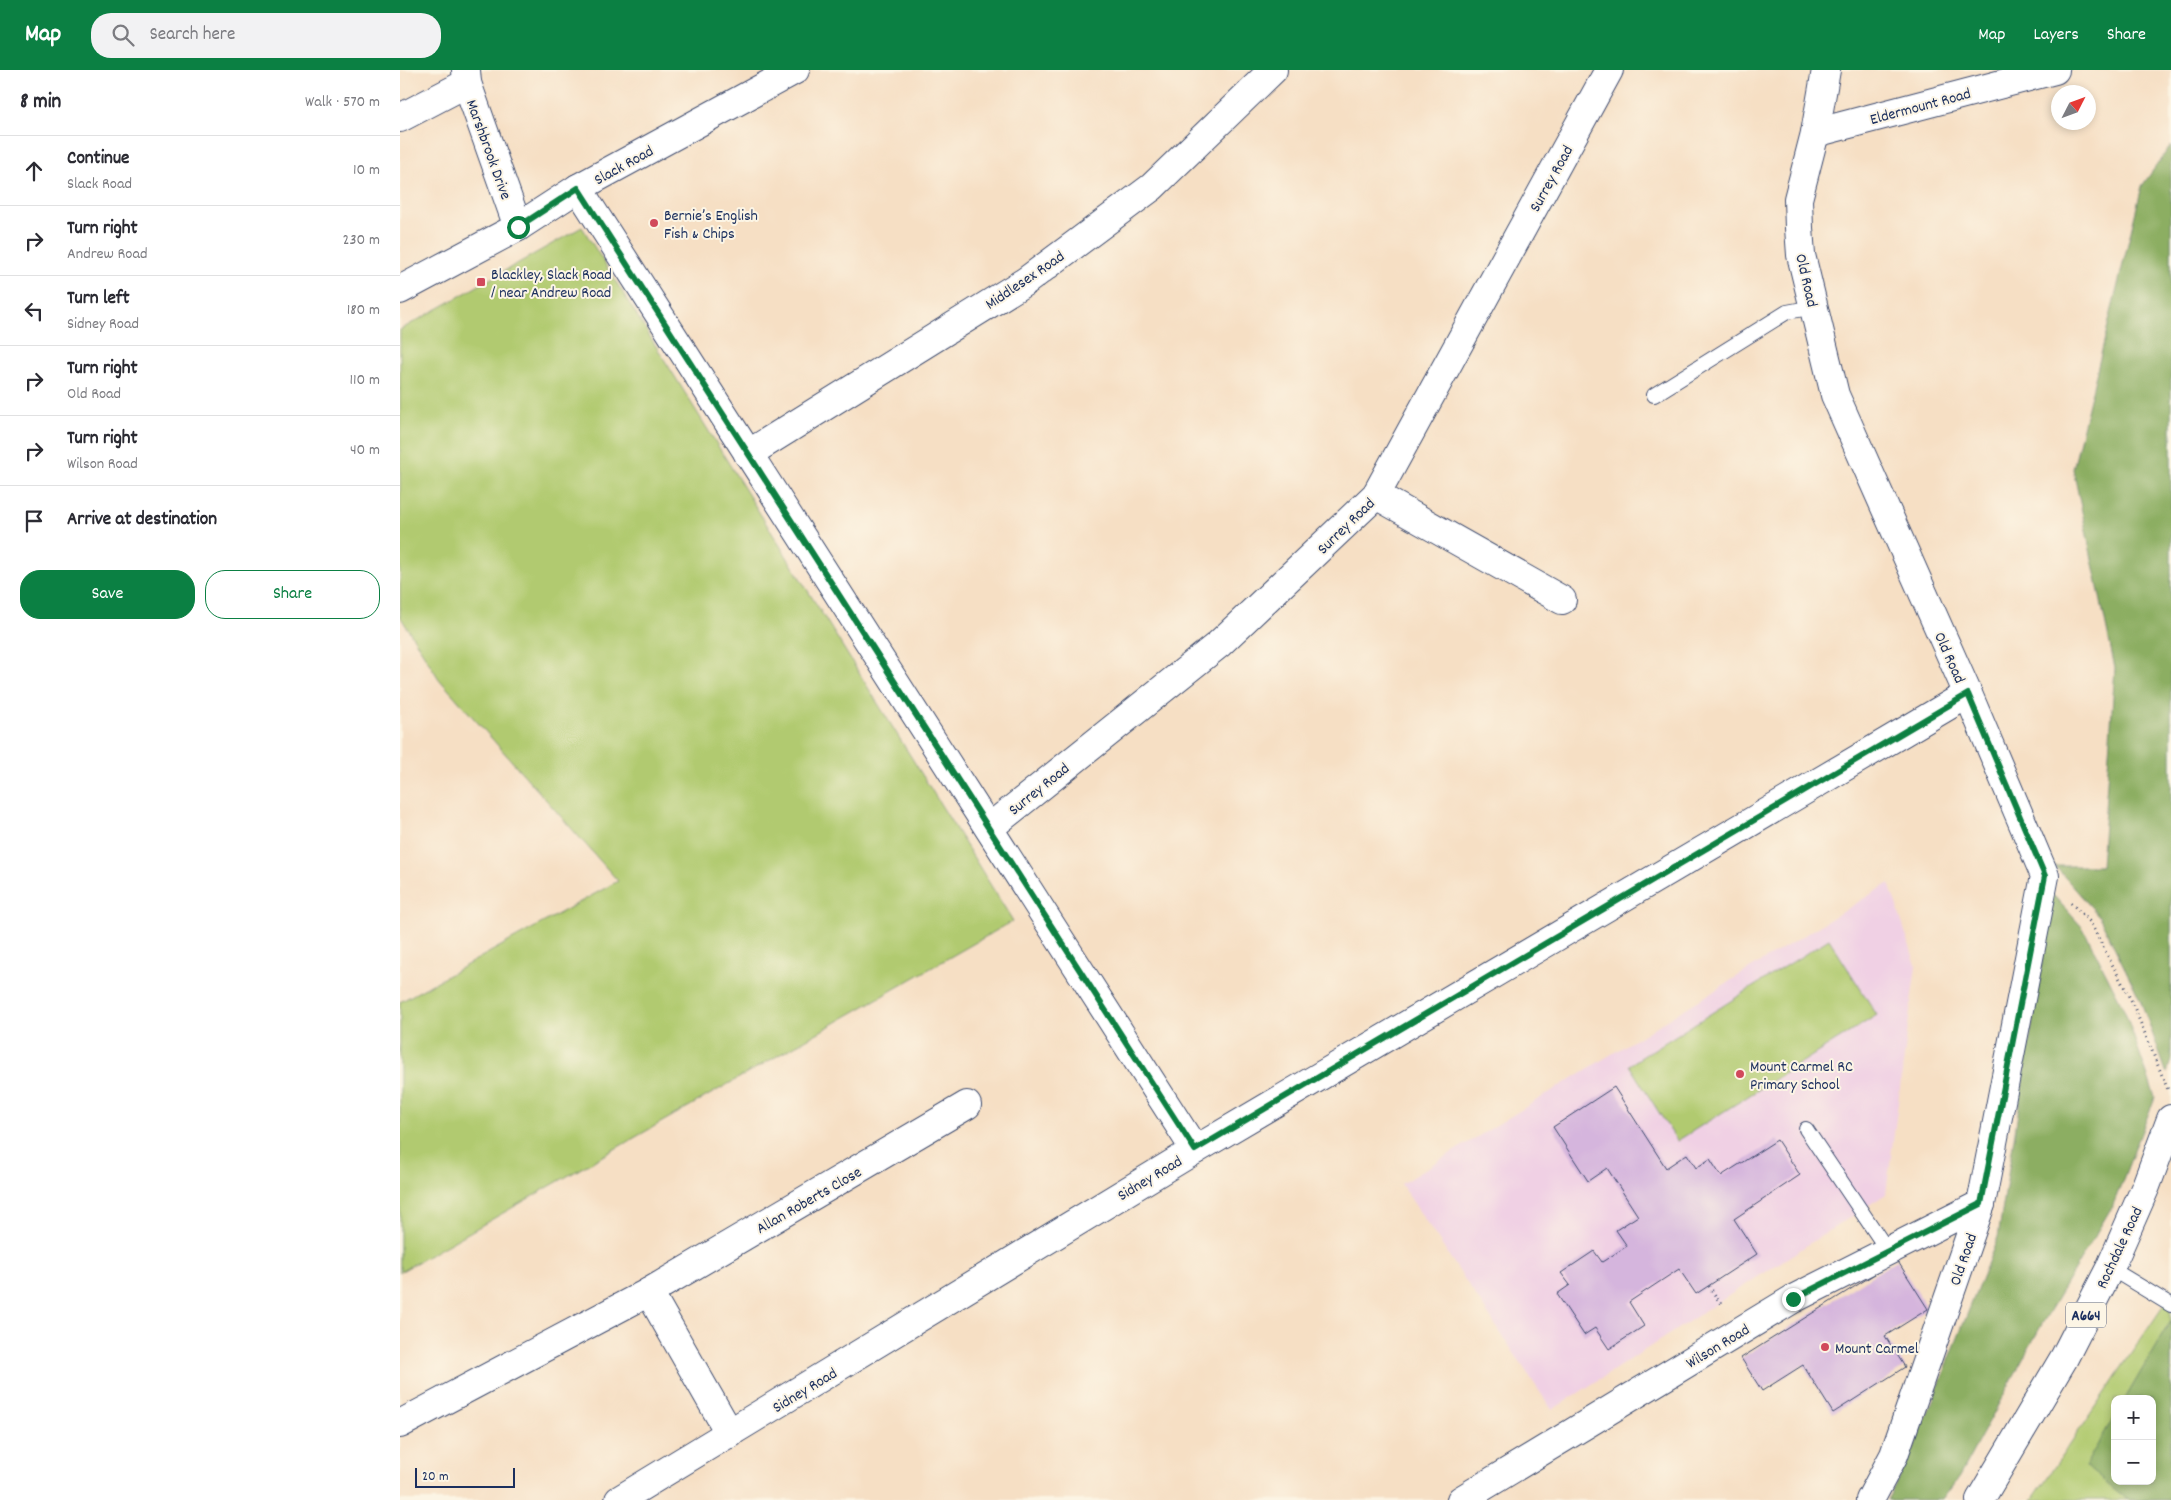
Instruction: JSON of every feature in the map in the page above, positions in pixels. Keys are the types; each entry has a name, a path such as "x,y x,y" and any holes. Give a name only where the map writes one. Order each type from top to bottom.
{"street":[{"name":"Slack Road","path":"400,290 518,227 578,188 795,70"},
{"name":"Middlesex Road","path":"748,454 1026,281 1152,187 1273,70"},
{"name":"Surrey Road","path":"989,828 1219,644 1376,495 1610,70"},
{"name":"Old Road","path":"1826,70 1815,133 1798,199 1801,255 1835,395 1968,694 2045,876 1981,1204 1894,1455 1870,1500"},
{"name":"Eldermount Road","path":"1815,133 2055,70"},
{"path":"400,118 466,76"},
{"name":"Marshbrook Drive","path":"466,76 518,227"},
{"path":"578,188 1195,1150"},
{"path":"1376,495 1562,600"},
{"name":"Sidney Road","path":"620,1500 1195,1150 1968,694"},
{"name":"Allan Roberts Close","path":"400,1424 649,1292 967,1106"},
{"name":"Rochdale Road","path":"1980,1500 2064,1358 2110,1268 2146,1186 2171,1119"},
{"name":"Wilson Road","path":"1461,1500 1793,1299 1981,1204"},
{"path":"649,1292 730,1434"}],"lane":[{"path":"1654,395 1787,312 1814,307"},
{"path":"1806,1129 1888,1251"},
{"path":"2110,1268 2171,1305"}],"path":[{"path":"2045,876 2090,922 2132,1002 2171,1098"},
{"path":"1709,1286 1727,1313"}],"shaded area":[{"name":"Mount Carmel RC Primary School","path":"1889,883 1916,965 1886,1194 1552,1410 1401,1184"}],"green space":[{"path":"2171,145 2171,1059 2167,1074 2140,999 2099,916 2055,866 2101,866 2115,668 2073,469 2142,186"},
{"path":"582,227 1013,921 400,1272 400,1002 618,881 439,679 400,616 400,330"},
{"path":"2053,895 2083,928 2124,1009 2155,1097 2113,1205 2042,1324 1959,1477 1942,1500 1887,1500 1912,1453 1998,1237"},
{"path":"1829,939 1877,1015 1677,1141 1629,1065"},
{"path":"2171,1287 2171,1500 2032,1500 2166,1302"},
{"path":"2171,1320 2171,1500 2127,1500 2085,1466 2111,1422 2111,1485 2156,1485 2156,1395 2127,1395"}],"building":[{"path":"1614,1087 1666,1168 1687,1154 1696,1168 1710,1159 1721,1176 1777,1140 1800,1175 1734,1219 1757,1254 1696,1294 1679,1269 1629,1302 1644,1326 1609,1349 1595,1328 1584,1335 1557,1294 1570,1285 1561,1273 1594,1251 1602,1262 1627,1246 1616,1230 1638,1216 1607,1168 1588,1181 1553,1127"},
{"name":"Mount Carmel","path":"1897,1260 1928,1309 1885,1336 1905,1367 1833,1413 1803,1365 1762,1391 1741,1358"}],"place":[{"name":"Bernie’s English Fish & Chips","path":"654,223"},
{"name":"Blackley, Slack Road / near Andrew Road","path":"481,282"},
{"name":"Mount Carmel RC Primary School","path":"1740,1074"},
{"name":"Mount Carmel","path":"1825,1347"}],"route":[{"path":"518,227 578,188 1195,1150 1968,694 2045,876 1981,1204 1793,1299"}]}
